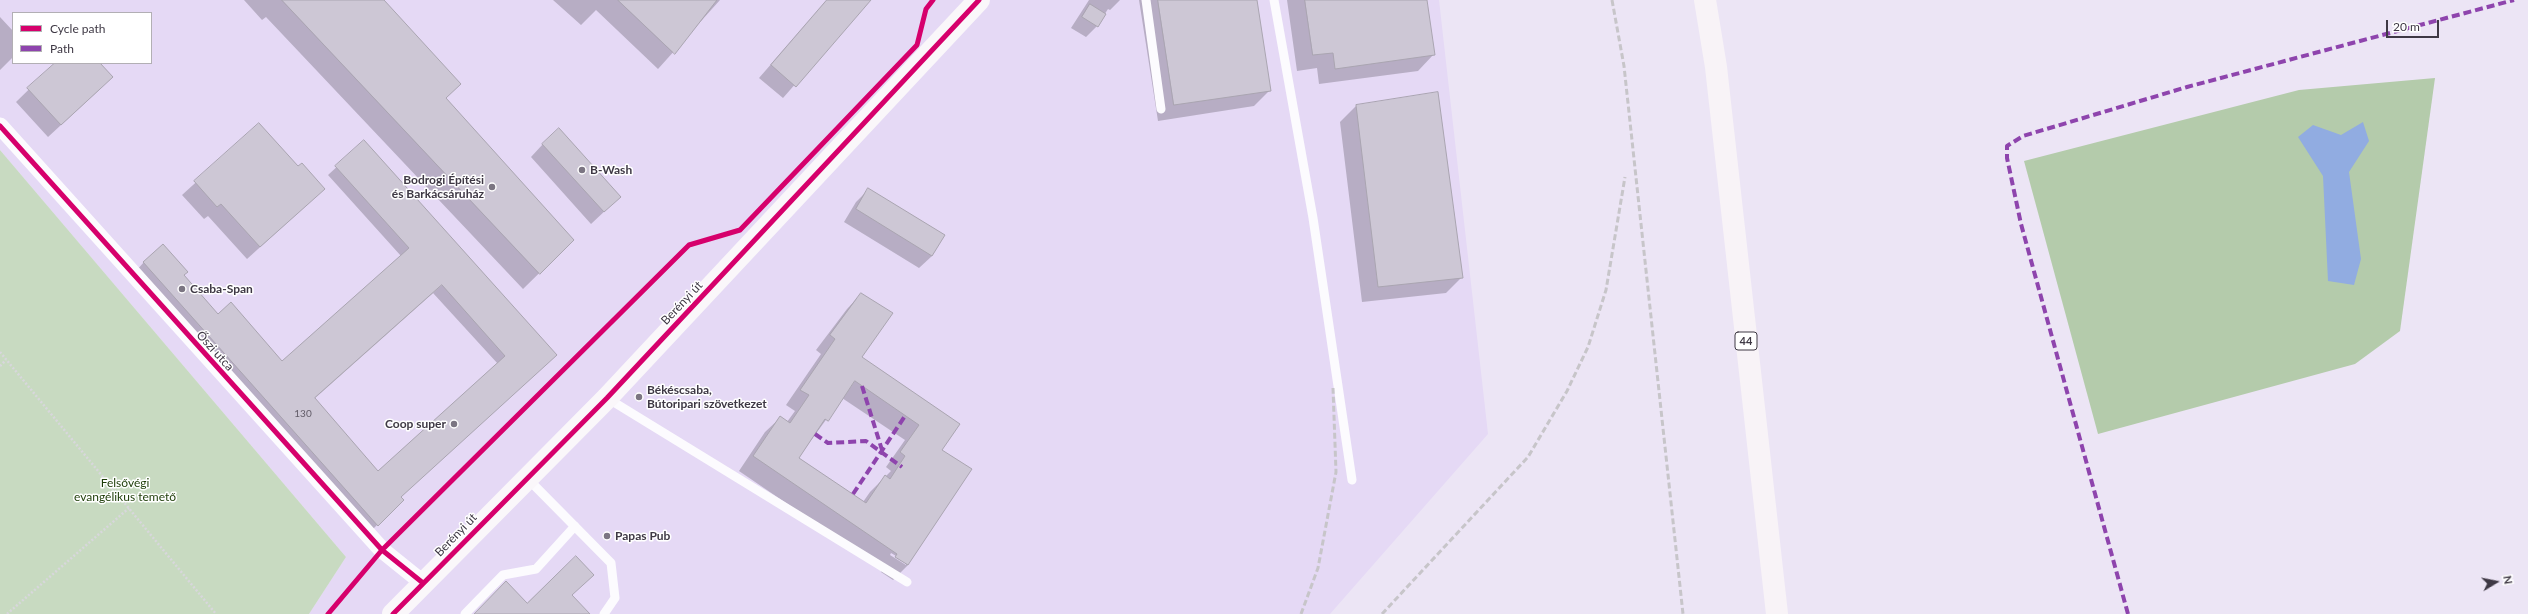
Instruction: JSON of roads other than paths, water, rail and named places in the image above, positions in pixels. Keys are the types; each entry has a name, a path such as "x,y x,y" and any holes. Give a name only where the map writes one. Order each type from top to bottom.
{"main road":[{"name":"44","path":"1705,0 1716,67 1777,614"}],"street":[{"name":"Berényi út","path":"393,614 527,477 607,398 979,0"},
{"name":"Őszi utca","path":"0,126 382,550 423,583"}],"lane":[{"path":"1146,0 1161,109"},
{"path":"1274,0 1313,218 1352,480"},
{"path":"607,398 907,582"},
{"path":"527,477 612,563 615,598 604,614"},
{"path":"465,614 503,575 536,569 575,526"}],"water":[{"path":"2363,122 2369,141 2349,172 2361,259 2354,285 2328,281 2323,176 2298,137 2313,125 2341,135"}],"railway":[{"path":"1612,0 1624,66 1683,614"},
{"path":"1382,614 1528,457 1567,391 1588,347 1606,290 1625,177"},
{"path":"1301,614 1318,568 1336,472 1333,388"}],"place":[{"name":"B-Wash","path":"582,170"},
{"name":"Bodrogi Építési és Barkácsáruház","path":"492,187"},
{"name":"Csaba-Span","path":"182,289"},
{"name":"Békéscsaba, Bútoripari szövetkezet","path":"639,397"},
{"name":"Coop super","path":"454,424"},
{"name":"Papas Pub","path":"607,536"}],"park label":[{"name":"Felsővégi evangélikus temető","path":"125,490"}]}
